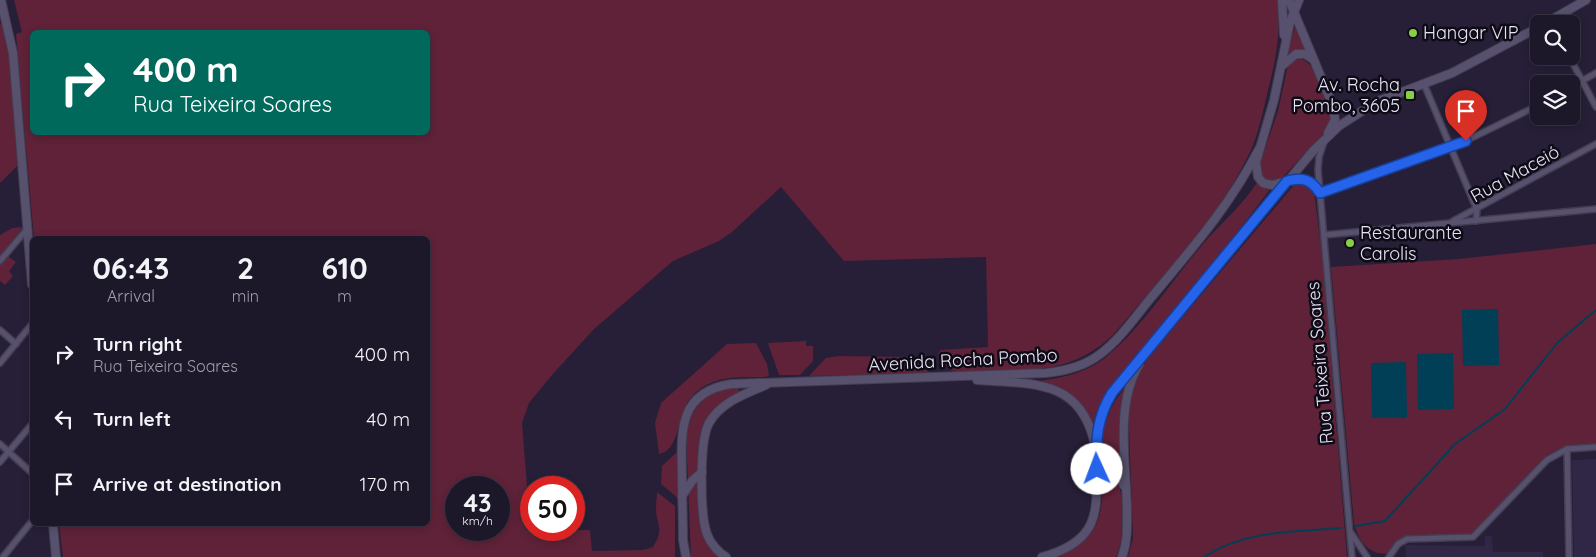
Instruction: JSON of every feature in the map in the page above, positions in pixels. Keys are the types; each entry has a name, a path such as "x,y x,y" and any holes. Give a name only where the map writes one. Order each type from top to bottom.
{"main road":[{"path":"1,0 10,37 30,263"},
{"path":"1282,0 1284,47"},
{"name":"Rua Teixeira Soares","path":"1289,0 1335,114 1333,124 1326,137"},
{"path":"1287,181 1272,185 1260,181 1256,170 1259,149 1281,70 1284,47 1299,0"},
{"path":"1561,15 1586,0"},
{"path":"0,27 10,37"},
{"path":"1042,557 1075,542 1089,527 1098,503 1096,448 1098,427 1105,404 1119,383 1150,349 1287,181 1326,137 1371,105 1470,64 1530,31"},
{"path":"1281,70 1287,60 1296,54 1305,54 1314,59"},
{"name":"Avenida Rocha Pombo","path":"686,557 682,496 682,429 684,420 694,401 701,395 720,386 946,378 1057,372 1078,367 1097,356 1122,333 1222,212 1259,149"},
{"path":"1122,557 1128,531 1125,404 1130,381 1150,349"},
{"path":"946,378 1053,388 1070,398 1083,412 1091,426 1096,448"},
{"name":"Avenida Rocha Pombo","path":"726,557 712,543 705,528 702,472 704,438 713,417 733,400 772,383"},
{"path":"1096,463 1108,464 1115,468 1126,490"},
{"path":"682,496 692,481 702,472"},
{"path":"53,526 56,557"}],"street":[{"path":"1574,65 1596,107"},
{"path":"1582,80 1596,73"},
{"path":"1424,84 1477,210 1474,221"},
{"path":"1287,181 1304,179 1311,182 1320,193 1451,148 1530,109"},
{"name":"Rua Teixeira Soares","path":"1326,137 1318,163 1352,557"},
{"name":"Rua Maceió","path":"1445,224 1470,214 1596,144"},
{"path":"1324,235 1596,210"},
{"path":"1470,214 1474,221"},
{"path":"0,261 27,229"},
{"path":"0,362 30,326"},
{"path":"0,330 16,344"},
{"path":"0,462 30,426"},
{"path":"0,444 30,471"},
{"path":"1389,557 1402,540 1473,537 1539,467 1556,453 1566,449 1596,447"},
{"path":"1566,449 1569,557"},
{"path":"3,557 30,523"},
{"name":"Rua Teixeira Soares","path":"1350,531 1367,557"},
{"path":"1397,548 1397,557"},
{"path":"1360,549 1374,557"}],"shaded area":[{"path":"14,0 1278,0 1278,34 1271,79 1253,145 1237,177 1222,201 1187,247 1113,335 1083,356 1054,367 1038,369 963,372 951,370 939,359 938,353 941,350 988,347 986,257 844,261 781,187 732,232 719,241 673,261 594,329 529,403 522,423 526,476 520,476 520,541 585,541 585,530 590,530 592,551 643,550 653,547 659,535 656,514 657,492 675,506 675,557 63,557 59,526 430,526 430,236 34,236 16,34 22,32"},
{"path":"0,23 9,31 18,165 0,183"},
{"path":"1296,23 1307,49 1295,50 1287,54"},
{"path":"1297,58 1304,60 1315,72 1333,115 1325,132 1281,179 1268,181 1262,176 1260,163 1278,111 1288,65"},
{"path":"1258,181 1271,188 1204,276 1112,386 1097,411 1094,424 1069,397 1055,388 1038,381 1082,371 1105,358 1144,318 1203,244 1239,206"},
{"path":"1300,182 1308,184 1314,192 1322,254 1347,557 1128,557 1133,538 1128,402 1137,376 1148,358 1294,185"},
{"path":"23,227 0,256 0,235 12,228"},
{"path":"1596,244 1596,444 1565,446 1546,456 1472,534 1407,536 1398,541 1390,553 1376,553 1371,550 1362,541 1354,523 1331,267 1459,259"},
{"path":"6,255 16,262 9,271 13,276 5,285 0,281 0,264"},
{"path":"806,341 806,346 813,346 813,361 800,375 779,375 768,343"},
{"path":"756,343 767,364 769,376 724,379 702,388 690,399 686,406 671,446 659,454 655,423 661,403 727,344"},
{"path":"839,356 910,357 930,373 809,376 826,358"},
{"path":"738,387 740,393 703,430 705,538 718,557 691,557 686,434 689,423 703,400 718,392"},
{"path":"1125,388 1120,412 1122,473 1114,462 1103,460 1102,441 1109,413"},
{"path":"678,451 679,499 661,484 662,466"},
{"path":"1596,459 1596,557 1574,557 1572,460"},
{"path":"1106,468 1113,473 1118,483 1123,509 1121,537 1116,557 1055,557 1082,543 1096,524 1102,500 1103,471"},
{"path":"1485,536 1492,536 1493,552 1543,552 1543,557 1406,557 1405,545 1485,546"}],"water":[{"path":"1498,309 1499,365 1463,366 1462,310"},
{"path":"1453,353 1454,409 1418,410 1417,354"},
{"path":"1406,362 1407,418 1372,418 1371,363"}],"waterway":[{"path":"1356,526 1385,521 1455,444 1505,409 1558,342 1596,310"},
{"path":"1204,557 1220,548 1253,537 1287,532 1341,528"}],"place":[{"name":"Hangar VIP","path":"1413,33"},
{"name":"Av. Rocha Pombo, 3605","path":"1410,95"},
{"name":"Restaurante Carolis","path":"1350,243"}],"route":[{"path":"1097,469 1098,427 1105,404 1112,393 1287,181 1304,179 1311,182 1320,193 1451,148 1466,141"}]}
